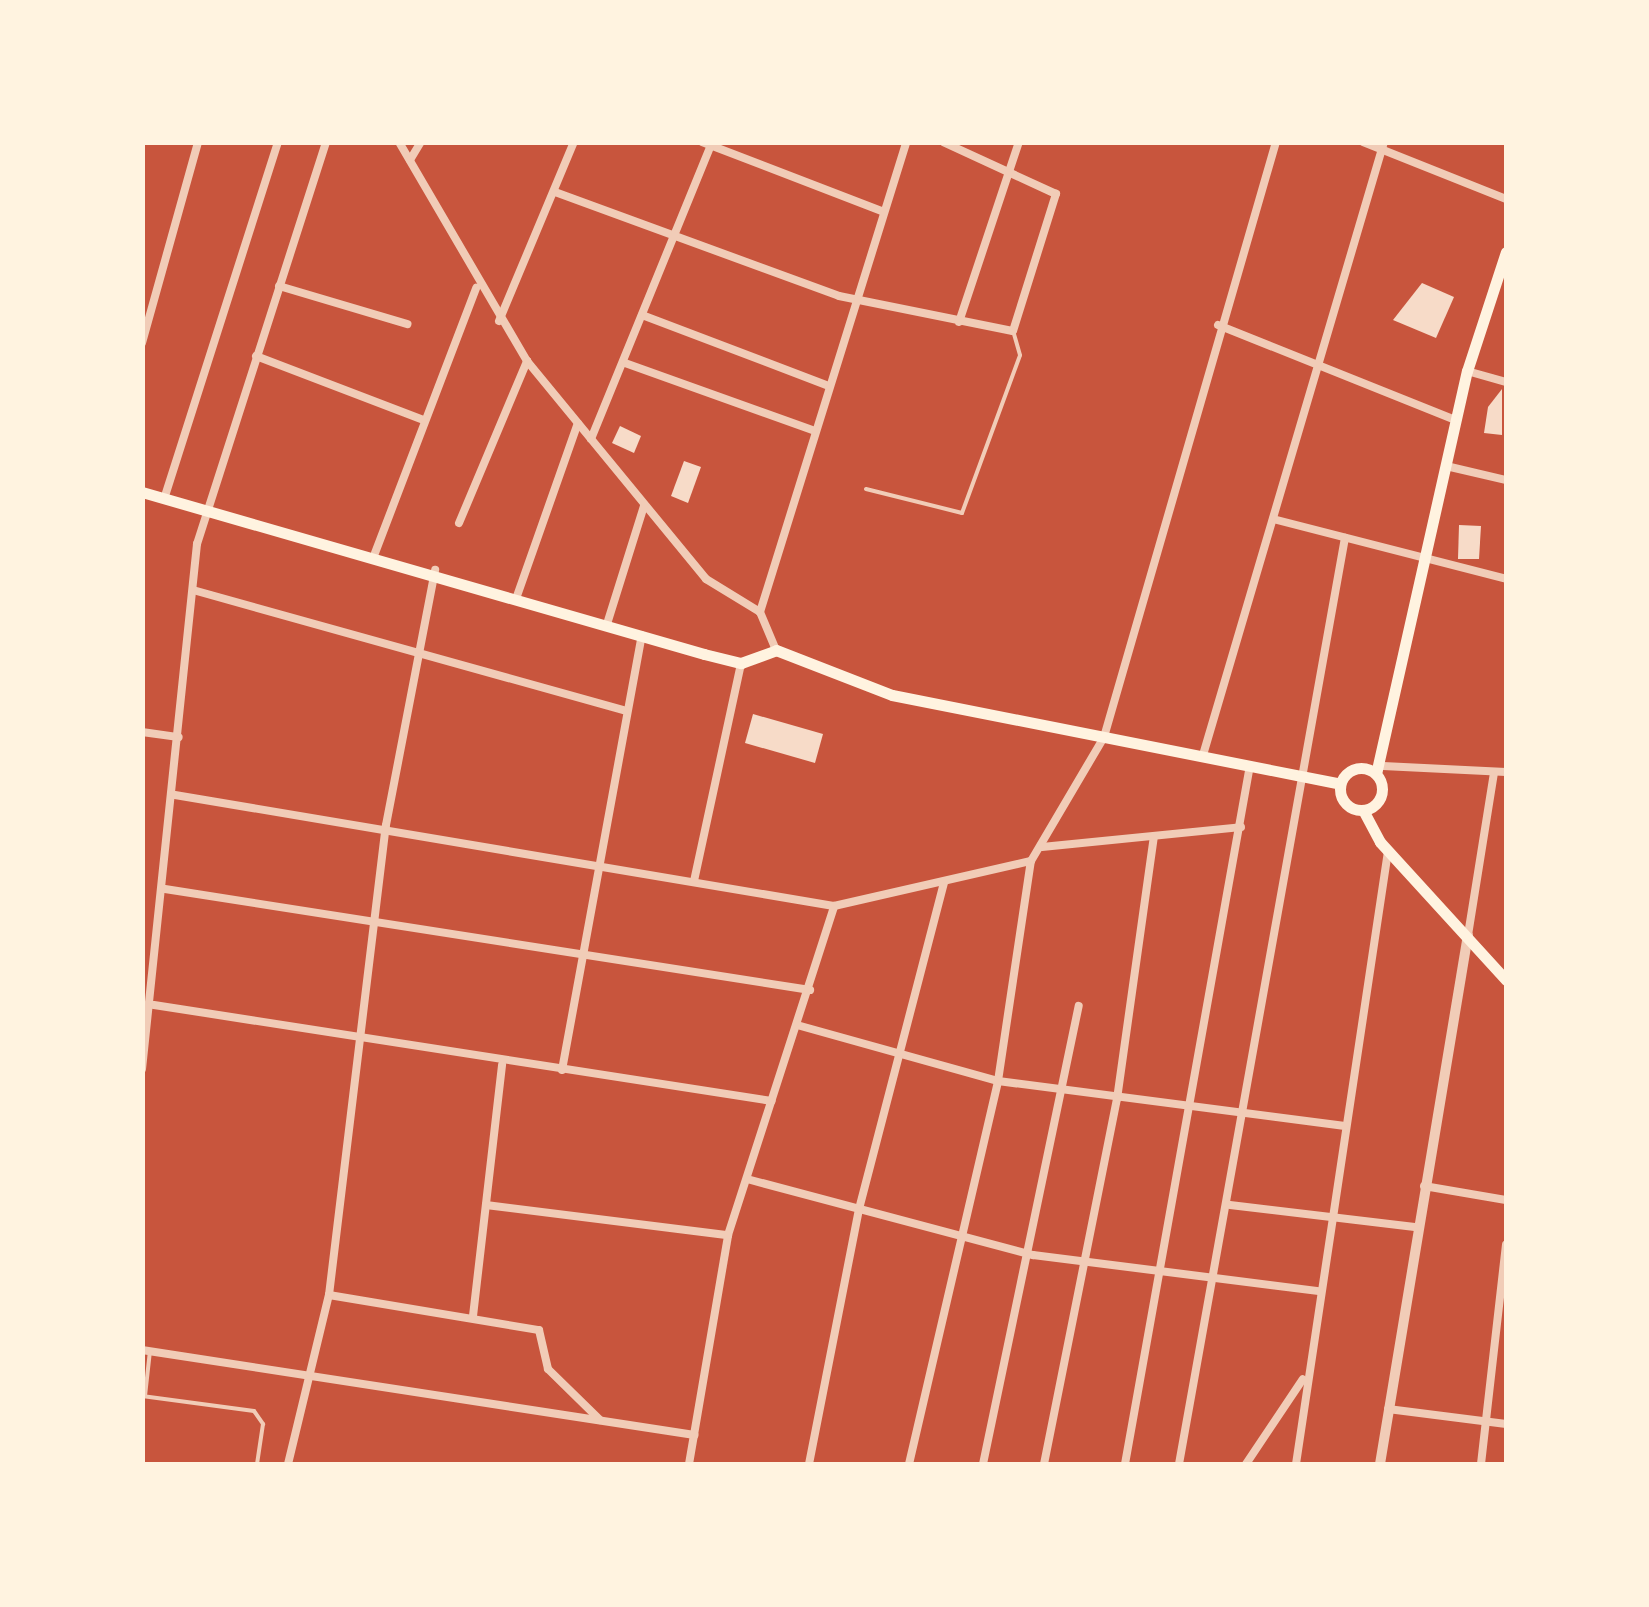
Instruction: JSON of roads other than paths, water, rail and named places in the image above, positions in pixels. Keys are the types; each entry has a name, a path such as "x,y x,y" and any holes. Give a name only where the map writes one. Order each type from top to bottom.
{"main road":[{"path":"1363,810 1379,799 1380,770 1466,371 1506,252"},
{"path":"142,492 376,552 741,663 776,650 892,695 1340,784"},
{"path":"1340,784 1355,768 1380,770"},
{"path":"1340,784 1347,805 1363,810 1388,851 1506,980"}],"street":[{"path":"142,343 198,142"},
{"path":"164,496 278,144 264,142"},
{"path":"142,1069 154,1005 193,590 205,506 326,142"},
{"path":"399,142 476,288 526,361 706,579 760,612 776,650"},
{"path":"410,160 421,142"},
{"path":"499,322 574,142"},
{"path":"760,612 812,430 906,142"},
{"path":"555,192 856,294 959,322 1013,331 1056,194 943,142"},
{"path":"959,322 1019,142"},
{"path":"909,1464 998,1081 1031,861 1104,737 1218,324 1276,142"},
{"path":"1363,142 1383,146 1506,199"},
{"path":"591,439 677,234 708,144 882,211"},
{"path":"1203,755 1383,146"},
{"path":"279,286 407,324"},
{"path":"376,552 476,288"},
{"path":"642,315 826,385"},
{"path":"1218,324 1455,420"},
{"path":"256,356 424,420"},
{"path":"459,523 526,361"},
{"path":"625,363 812,430"},
{"path":"1466,371 1506,382"},
{"path":"517,596 578,423"},
{"path":"1446,466 1506,480"},
{"path":"607,624 644,506"},
{"path":"1273,518 1426,562 1506,580"},
{"path":"1180,1464 1230,1205 1299,774 1344,538"},
{"path":"288,1464 330,1295 386,826 434,570"},
{"path":"193,590 422,647 624,710"},
{"path":"562,1070 624,710 642,635"},
{"path":"694,881 741,663"},
{"path":"142,732 180,737"},
{"path":"1125,1464 1163,1272 1250,764"},
{"path":"1380,770 1506,772"},
{"path":"1380,1464 1415,1227 1494,772"},
{"path":"176,795 386,826 834,906 1031,861"},
{"path":"1042,847 1241,827"},
{"path":"1044,1464 1078,1264 1117,1099 1154,836"},
{"path":"1296,1464 1342,1126 1388,851"},
{"path":"808,1464 859,1209 944,883"},
{"path":"165,889 810,990"},
{"path":"689,1464 728,1236 834,906"},
{"path":"154,1005 502,1064 772,1100"},
{"path":"982,1464 1033,1255 1079,1006"},
{"path":"798,1024 998,1081 1342,1126"},
{"path":"473,1316 502,1064"},
{"path":"746,1179 1078,1264 1318,1291"},
{"path":"1424,1186 1506,1200"},
{"path":"486,1205 728,1236"},
{"path":"1230,1205 1415,1227"},
{"path":"1481,1464 1506,1244"},
{"path":"330,1295 539,1330 548,1368 602,1421"},
{"path":"146,1351 694,1435"},
{"path":"1246,1464 1306,1375"},
{"path":"1388,1409 1506,1424"}],"lane":[{"path":"866,489 962,513 1020,355 1013,331"},
{"path":"146,1351 144,1396 254,1411 263,1424 256,1464"}]}
